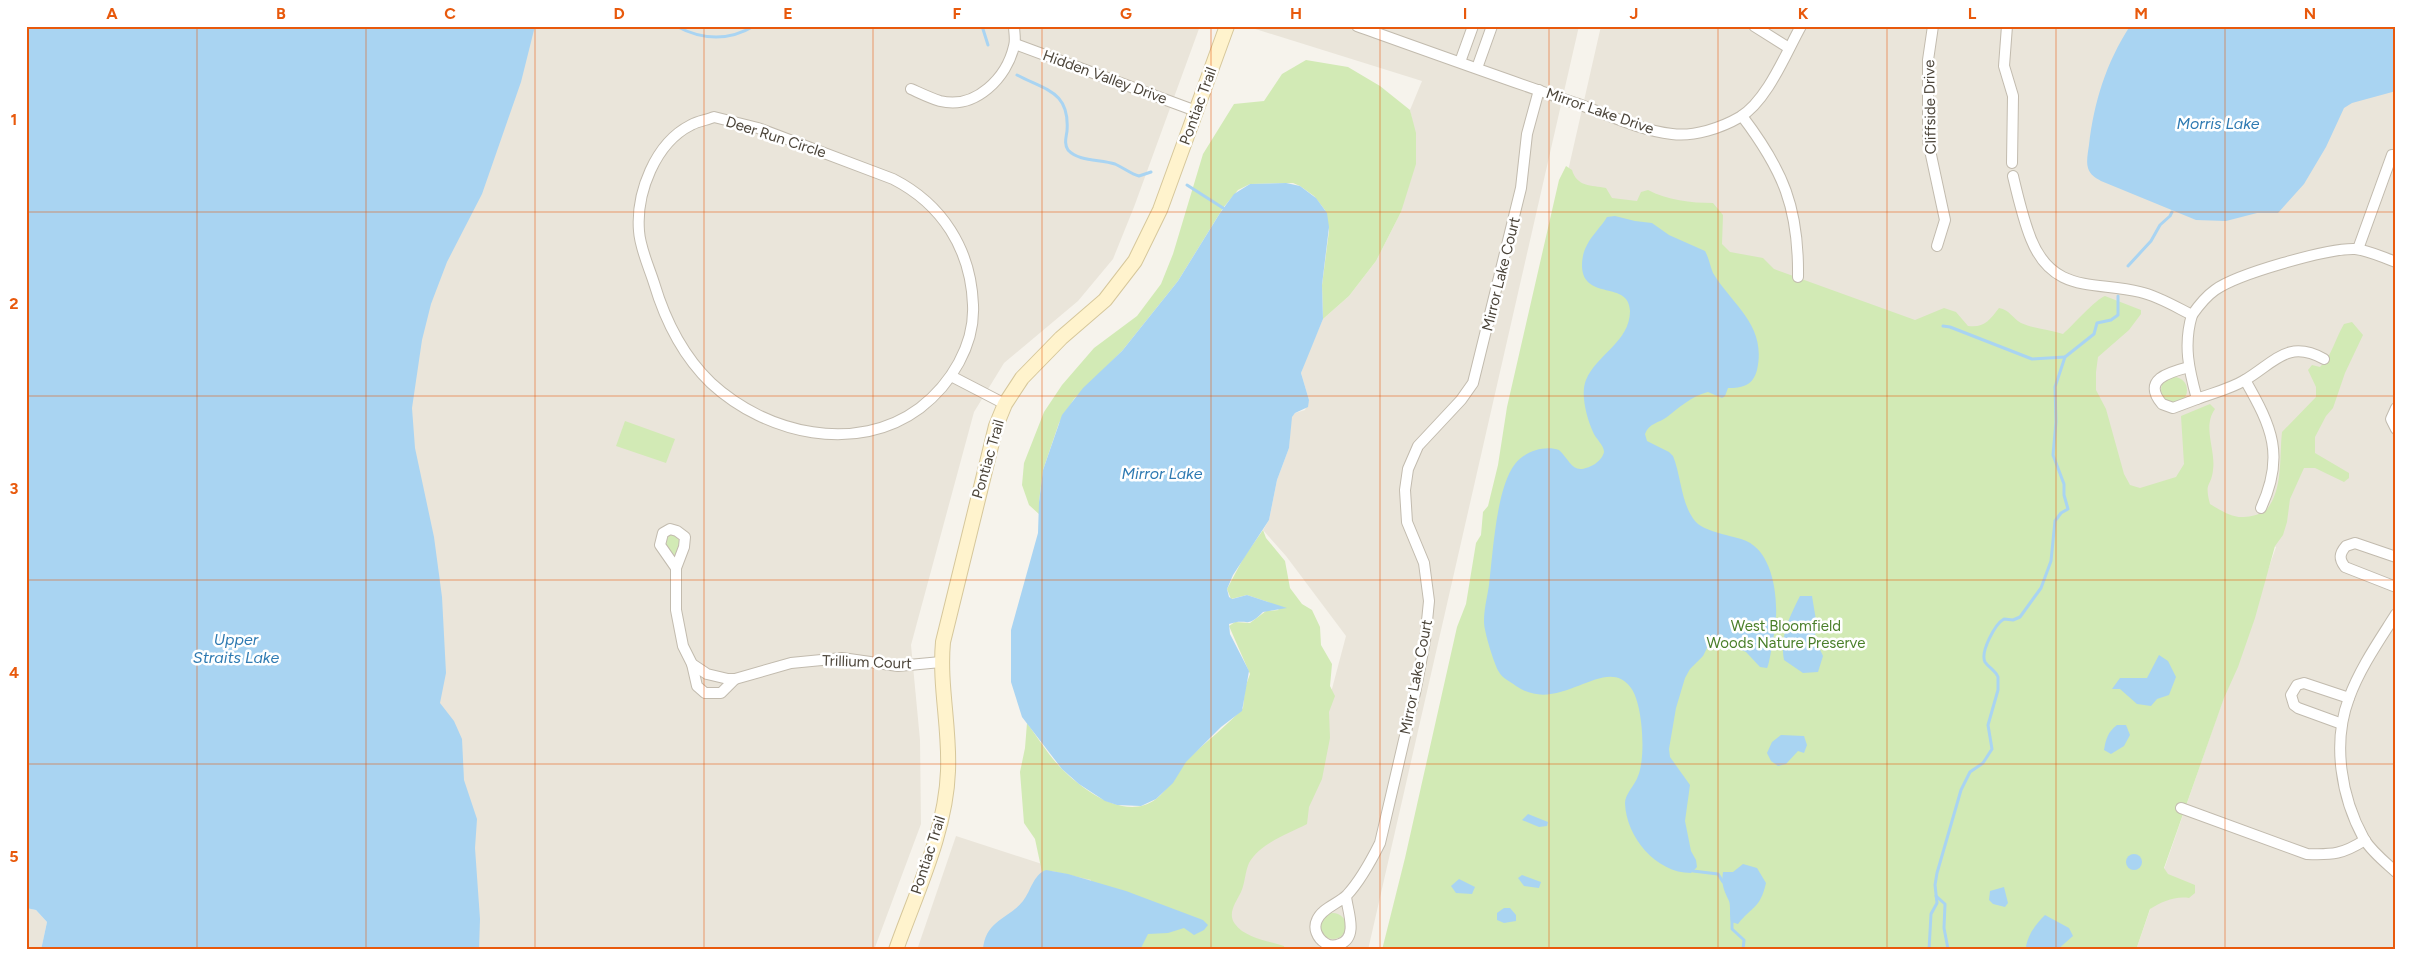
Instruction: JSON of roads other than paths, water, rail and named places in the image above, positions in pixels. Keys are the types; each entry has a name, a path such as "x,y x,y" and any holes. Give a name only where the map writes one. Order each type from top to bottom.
{"main road":[{"name":"Pontiac Trail","path":"896,950 930,856 946,796 949,744 941,662 946,623 996,426 1005,404 1022,378 1061,338 1105,300 1134,261 1160,210 1227,26"}],"street":[{"path":"911,89 941,101 962,101 979,95 994,83 1006,68 1015,44 1014,26"},
{"name":"Mirror Lake Drive","path":"1357,26 1648,129 1674,135 1697,133 1715,128 1742,116 1757,100 1801,26"},
{"path":"1460,62 1473,26"},
{"path":"1478,68 1492,26"},
{"path":"1754,26 1789,48"},
{"name":"Cliffside Drive","path":"1933,26 1928,60 1928,141 1945,220 1937,246"},
{"path":"2006,26 2004,66 2013,96 2012,163"},
{"name":"Hidden Valley Drive","path":"1015,44 1196,111"},
{"name":"Mirror Lake Court","path":"1346,896 1351,926 1349,935 1345,942 1336,946 1326,944 1319,938 1315,928 1318,919 1346,896 1370,864 1380,843 1425,642 1429,601 1428,578 1407,522 1405,490 1408,469 1418,446 1461,400 1472,383 1521,188 1527,134 1539,90"},
{"path":"1742,116 1769,154 1786,186 1797,234 1798,277"},
{"name":"Deer Run Circle","path":"714,117 758,128 893,179 913,189 931,205 949,226 960,246 972,284 973,311 969,335 951,376 932,399 909,416 887,427 858,434 828,436 800,430 765,418 712,384 678,342 658,297 638,232 643,185 654,162 667,144 690,125 714,117"},
{"path":"2358,249 2392,155 2396,155"},
{"path":"2013,176 2031,240 2045,262 2058,275 2076,283 2141,292 2192,316"},
{"path":"2198,399 2188,368 2187,344 2192,316 2204,298 2217,288 2238,279 2326,251 2358,249 2396,262"},
{"path":"2188,368 2163,375 2156,384 2155,392 2162,404 2173,408 2245,380 2292,351 2306,351 2324,359"},
{"path":"951,376 1005,404"},
{"path":"2245,380 2266,419 2274,446 2274,472 2261,508"},
{"path":"2396,408 2391,419 2396,429"},
{"path":"2396,557 2355,543 2346,546 2340,555 2345,567 2396,587"},
{"name":"Trillium Court","path":"676,568 676,610 679,633 692,664 697,686 705,693 721,693 735,679"},
{"path":"2396,614 2363,666 2349,698 2342,724 2340,756 2343,783 2351,809 2365,840 2396,872"},
{"name":"Trillium Court","path":"692,664 714,676 735,679 775,667 819,659 842,658 898,666 941,662"},
{"path":"2342,724 2298,708 2294,704 2291,695 2296,685 2304,683 2349,698"},
{"path":"2181,808 2307,854 2328,855 2347,852 2365,840"}],"water":[{"name":"Upper Straits Lake","path":"26,26 535,26 521,82 482,194 447,262 431,304 422,340 412,408 415,448 434,537 442,597 446,673 440,703 454,721 462,739 464,780 477,819 475,848 480,919 479,950 41,950 47,922 36,910 26,908"},
{"name":"Morris Lake","path":"2130,26 2396,26 2396,91 2352,103 2344,108 2326,147 2304,184 2278,213 2257,213 2226,221 2196,220 2101,181 2088,168 2087,160 2091,129 2102,83 2114,54"},
{"name":"Mirror Lake","path":"1286,183 1300,186 1316,198 1327,213 1329,227 1322,285 1323,319 1301,373 1309,400 1308,407 1295,413 1292,417 1289,448 1277,480 1269,520 1233,575 1227,589 1229,597 1232,599 1247,595 1287,608 1263,612 1250,622 1229,624 1230,634 1249,671 1242,711 1221,727 1186,762 1173,783 1156,799 1141,806 1117,805 1105,801 1079,784 1062,769 1022,717 1011,682 1011,630 1038,533 1043,470 1062,415 1083,388 1122,351 1178,281 1234,194 1250,184"},
{"path":"1615,216 1652,223 1669,235 1705,251 1713,273 1753,328 1759,354 1757,370 1750,383 1742,387 1728,388 1725,396 1722,398 1708,392 1696,397 1652,425 1645,434 1647,441 1673,456 1684,498 1695,521 1710,530 1752,544 1761,553 1767,564 1775,590 1775,628 1767,668 1760,667 1746,652 1719,640 1708,646 1703,656 1690,669 1685,678 1676,708 1669,749 1670,757 1690,785 1685,821 1691,851 1696,860 1697,867 1691,873 1666,867 1655,860 1637,840 1627,816 1625,800 1638,776 1642,757 1641,718 1631,688 1620,679 1608,677 1565,691 1533,694 1516,686 1501,674 1492,655 1484,626 1499,505 1503,489 1515,464 1529,453 1547,448 1559,450 1573,466 1581,469 1595,464 1601,459 1604,452 1603,447 1594,434 1587,414 1584,386 1591,371 1625,331 1629,322 1630,311 1628,302 1622,296 1590,284 1585,277 1582,264 1585,250 1591,238 1607,217"},
{"path":"1800,596 1812,596 1816,620 1815,639 1823,656 1818,672 1803,673 1784,660 1784,635"},
{"path":"2159,655 2168,661 2176,677 2169,695 2157,699 2151,706 2137,704 2120,689 2112,689 2120,678 2147,678"},
{"path":"2117,725 2126,725 2130,735 2124,746 2111,754 2104,750 2109,733"},
{"path":"1781,735 1804,736 1807,745 1804,753 1798,751 1786,764 1778,766 1771,761 1767,753 1772,742"},
{"path":"1528,814 1548,822 1547,826 1539,827 1522,820"},
{"path":"2134,854 2142,862 2134,870 2126,862"},
{"path":"1743,864 1757,868 1766,883 1758,903 1738,924 1731,922 1730,903 1723,887 1722,877 1723,872 1733,872"},
{"path":"1046,870 1068,874 1126,891 1203,920 1208,925 1204,930 1194,935 1184,928 1168,933 1148,934 1140,950 983,950 988,932 998,921 1023,901 1038,876"},
{"path":"1522,875 1541,882 1539,888 1524,886 1518,878"},
{"path":"1459,879 1475,887 1472,894 1456,893 1451,886"},
{"path":"2004,887 2008,903 2005,907 1993,904 1989,900 1990,891"},
{"path":"1504,908 1510,908 1516,915 1516,921 1504,923 1497,920 1497,913"},
{"path":"2045,915 2069,928 2073,936 2057,950 2028,950 2026,946 2029,937"}],"waterway":[{"path":"676,26 696,34 715,37 735,34 754,26"},
{"path":"982,26 988,45"},
{"path":"1017,75 1046,89 1060,100 1067,118 1066,145 1073,154 1078,157 1109,162 1139,176 1151,172"},
{"path":"1187,185 1223,208"},
{"path":"2128,266 2151,241 2160,225 2172,212"},
{"path":"1929,950 1931,914 1937,903 1935,885 1937,873 1961,790 1970,772 1983,763 1992,749 1988,725 1998,690 1998,677 1985,662 1986,645 2000,622 2004,619 2013,620 2020,617 2041,588 2051,561 2055,521 2061,513 2068,509 2064,495 2064,484 2053,455 2056,422 2055,387 2065,357 2094,334 2097,323 2111,320 2118,315 2118,296"},
{"path":"1943,326 2032,359 2065,357"},
{"path":"1693,871 1718,874 1723,882"},
{"path":"1936,896 1945,904 1944,928 1948,949"},
{"path":"1732,918 1732,929 1744,940 1743,950"}],"park label":[{"name":"West Bloomfield Woods Nature Preserve","path":"1786,634"}]}
